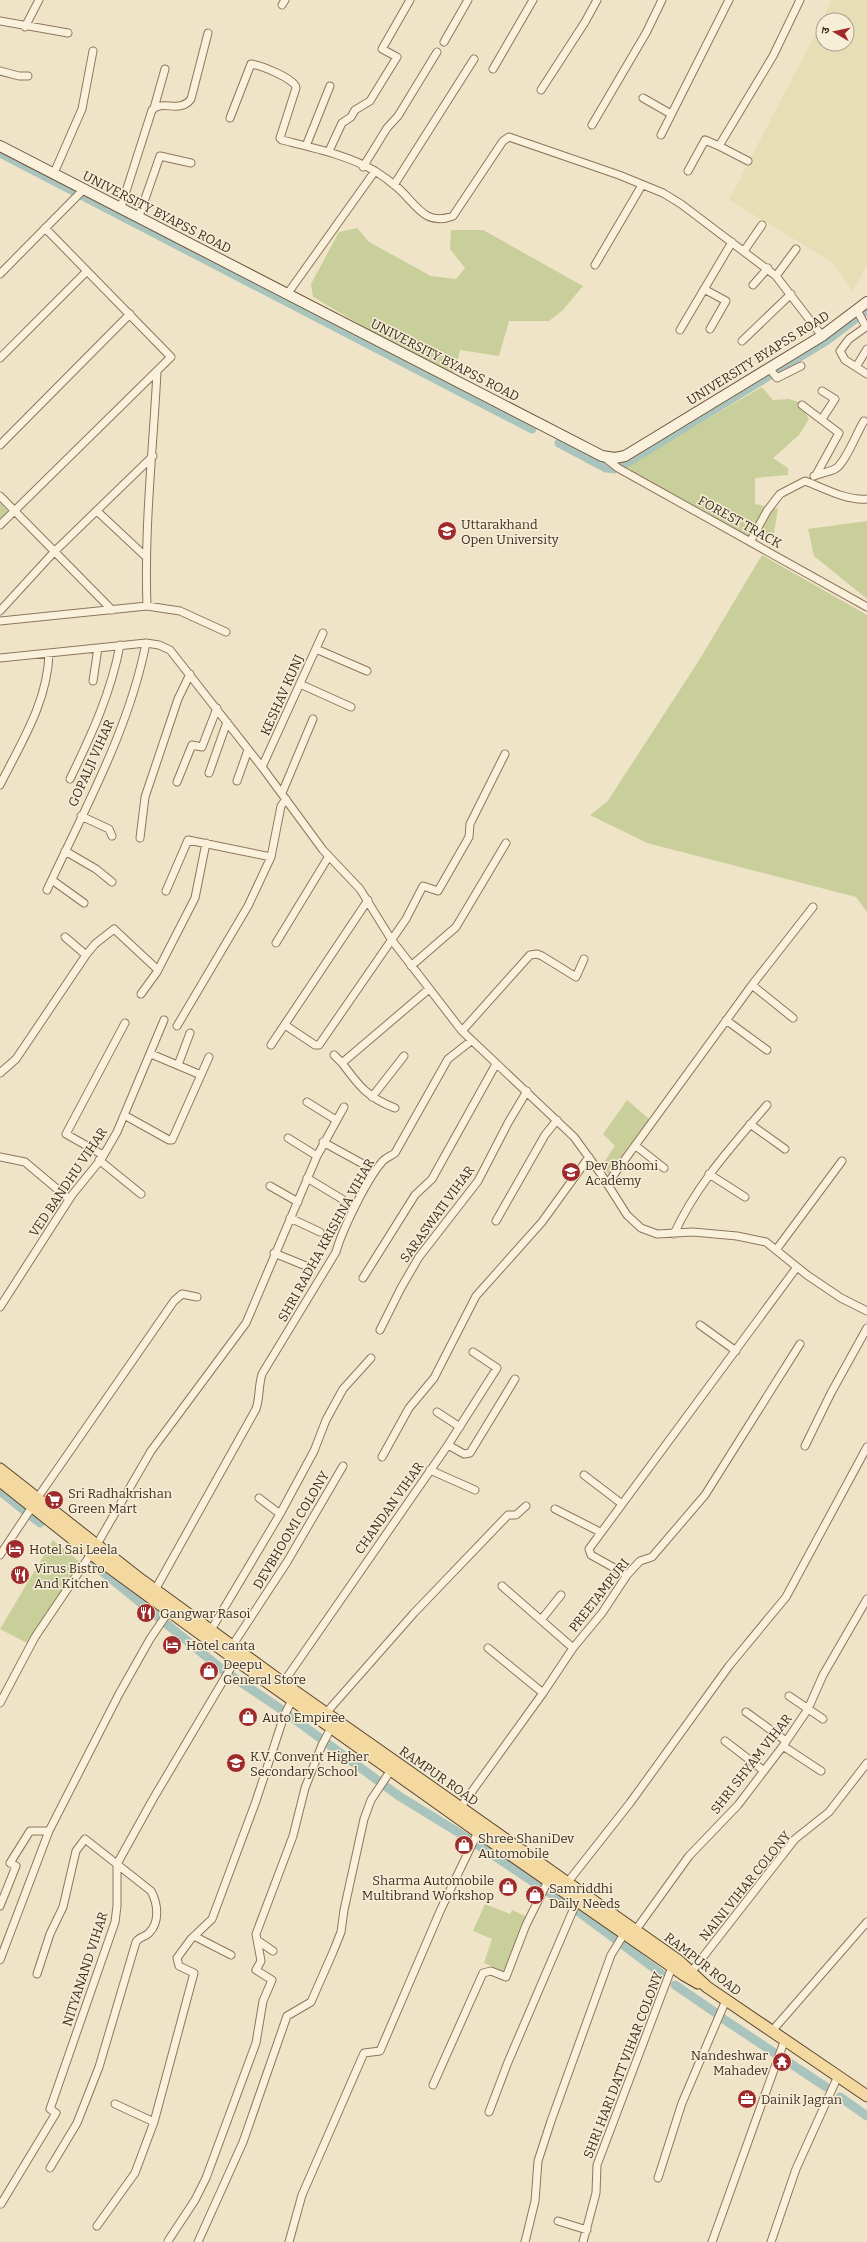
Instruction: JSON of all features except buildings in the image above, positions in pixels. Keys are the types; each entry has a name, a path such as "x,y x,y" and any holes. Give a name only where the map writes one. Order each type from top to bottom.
{"main road":[{"name":"UNIVERSITY BYAPSS ROAD","path":"0,146 54,173 81,192 121,207 139,216 602,456 615,458 625,456 772,372 822,336 860,313 867,302"},
{"name":"RAMPUR ROAD","path":"0,1469 30,1508 155,1590 326,1713 363,1745 460,1808 692,1971 707,1988 785,2039 867,2096"},
{"path":"0,1481 30,1508"},
{"path":"94,1550 164,1617 236,1659 290,1704 363,1745 391,1770 545,1886 577,1901 672,1967 707,1988"}],"street":[{"path":"25,27 39,0"},
{"path":"329,151 342,123 351,117 355,110 370,101 397,57 382,49 410,0"},
{"path":"444,42 468,0"},
{"path":"493,69 533,0"},
{"path":"541,90 585,22 597,0"},
{"path":"592,125 646,33 662,0"},
{"path":"661,135 728,0"},
{"path":"719,146 773,56 800,0"},
{"path":"0,21 25,27 68,33"},
{"path":"154,108 158,106 184,107 191,99 208,34"},
{"path":"54,173 82,109 92,51"},
{"path":"364,167 387,128 398,116 437,52"},
{"path":"394,185 474,59"},
{"path":"230,118 249,66 253,65 280,75 296,84 280,138 282,140 329,151 375,171 394,185 422,213 429,217 444,219 453,216 503,141 509,137 619,175 663,193 681,204 768,268 791,294 822,336"},
{"path":"121,207 154,108 165,69"},
{"path":"0,71 19,76 28,76"},
{"path":"306,146 330,86"},
{"path":"643,98 671,114"},
{"path":"688,171 705,140 748,161"},
{"path":"139,216 160,156 191,163"},
{"path":"288,293 375,171"},
{"path":"595,265 642,185"},
{"path":"0,274 81,192"},
{"path":"744,251 762,225"},
{"path":"0,525 171,357 46,228"},
{"path":"680,330 732,242"},
{"path":"776,276 796,249"},
{"path":"753,285 768,268"},
{"path":"0,358 86,271"},
{"path":"704,289 726,301 710,329"},
{"path":"742,341 791,294"},
{"path":"860,313 866,327 849,339 840,351 845,360 867,374"},
{"path":"0,445 130,314"},
{"path":"856,367 867,349"},
{"path":"772,372 777,378 800,366"},
{"path":"147,606 145,556 153,456 157,372"},
{"path":"822,391 835,400 822,419"},
{"path":"802,405 839,433 816,475"},
{"path":"750,542 766,511 780,494 816,475 837,468 848,454 855,435 864,421"},
{"path":"0,611 54,552 153,456"},
{"name":"FOREST TRACK","path":"602,456 618,468 867,607"},
{"path":"805,481 843,496 858,500 867,499"},
{"path":"0,496 112,610"},
{"path":"97,511 145,556"},
{"path":"0,621 147,606 180,611 226,632"},
{"name":"KESHAV KUNJ","path":"262,767 323,633"},
{"path":"0,658 146,643 159,645 170,650 228,722 329,856 360,888 391,938 462,1031 556,1120 589,1157 627,1215 641,1228 657,1234 693,1232 755,1238 766,1242 797,1267 840,1298 867,1311"},
{"name":"GOPALJI VIHAR","path":"47,890 81,816 97,787 139,678 146,643"},
{"path":"70,779 92,736 115,669 120,645"},
{"path":"93,681 98,648"},
{"path":"316,649 367,671"},
{"path":"0,785 28,731 46,686 49,653"},
{"path":"140,838 145,797 178,699 190,674"},
{"path":"300,684 351,707"},
{"path":"177,782 192,745 202,747 217,708"},
{"path":"177,1026 248,906 271,857 284,796 313,719"},
{"path":"209,773 228,722"},
{"path":"237,780 248,750"},
{"path":"284,1025 315,1045 319,1045 391,938 406,919 423,886 438,891 469,837 470,824 506,754"},
{"path":"81,816 110,829 112,836"},
{"path":"166,891 188,840 271,857"},
{"path":"141,994 158,970 195,898 206,843"},
{"path":"411,966 456,927 506,843"},
{"path":"65,851 96,869 112,882"},
{"path":"276,943 329,856"},
{"path":"52,880 84,903"},
{"path":"271,1045 368,900"},
{"path":"607,1184 752,985 813,907"},
{"path":"0,1073 16,1059 86,955 95,944 115,929 158,970"},
{"path":"65,937 86,955"},
{"path":"462,1031 530,955 537,954 542,956 576,977 584,959"},
{"path":"752,985 793,1018"},
{"path":"342,1063 381,1027 429,989"},
{"name":"VED BANDHU VIHAR","path":"0,1307 69,1199 101,1158 124,1115 151,1054 164,1020"},
{"path":"726,1020 767,1050"},
{"path":"126,1023 66,1134 101,1158 141,1194"},
{"path":"178,1065 190,1033"},
{"name":"SHRI RADHA KRISHNA VIHAR","path":"155,1590 256,1409 259,1401 257,1388 262,1374 336,1252 340,1237 366,1188 383,1161 395,1153 448,1059 471,1041"},
{"path":"151,1054 201,1075"},
{"path":"334,1055 342,1063 363,1091 395,1108"},
{"path":"372,1097 404,1056"},
{"path":"124,1115 171,1141 209,1057"},
{"path":"363,1278 415,1196 432,1179 496,1064"},
{"name":"SARASWATI VIHAR","path":"380,1330 401,1288 419,1257 478,1181 508,1123 527,1091"},
{"path":"307,1102 336,1120"},
{"path":"674,1234 684,1211 709,1174 767,1105"},
{"path":"0,1703 35,1637 94,1550 151,1452 246,1323 274,1253 298,1202 316,1156 344,1107"},
{"path":"496,1221 545,1135 556,1120"},
{"path":"750,1124 785,1149"},
{"path":"288,1138 316,1156"},
{"path":"323,1142 363,1164"},
{"path":"636,1146 664,1168"},
{"path":"0,1156 25,1162 69,1199"},
{"path":"382,1457 409,1408 434,1378 476,1296 542,1222 589,1157"},
{"path":"776,1250 842,1161"},
{"path":"709,1174 745,1197"},
{"path":"307,1178 342,1199"},
{"path":"270,1186 298,1202"},
{"path":"290,1218 320,1232"},
{"path":"274,1253 306,1266"},
{"path":"627,1575 590,1552 589,1549 600,1532 797,1267"},
{"path":"0,1555 30,1508 174,1301 182,1294 197,1297"},
{"path":"700,1325 736,1351"},
{"path":"805,1446 831,1393 867,1328"},
{"name":"PREETAMPURI","path":"460,1808 544,1693 573,1648 602,1613 627,1575 640,1562 652,1557 704,1494 800,1344"},
{"name":"CHANDAN VIHAR","path":"283,1683 448,1445 497,1368 473,1352"},
{"path":"211,1630 280,1514 314,1451 326,1420 343,1389 371,1358"},
{"path":"448,1445 464,1454 470,1453 515,1379"},
{"path":"436,1412 460,1427"},
{"path":"567,1883 630,1803 729,1666 786,1597 867,1447"},
{"name":"DEVBHOOMI COLONY","path":"232,1646 287,1562 343,1466"},
{"path":"430,1470 475,1490"},
{"path":"584,1475 622,1504"},
{"path":"259,1498 280,1514"},
{"path":"326,1713 414,1613 508,1515 516,1515 526,1506"},
{"path":"555,1509 600,1532"},
{"path":"502,1586 573,1648"},
{"path":"541,1620 561,1595"},
{"name":"SHRI SHYAM VIHAR","path":"635,1931 689,1856 738,1805 785,1744 808,1709 823,1675 867,1599"},
{"path":"0,1960 49,1831 119,1694 164,1617"},
{"path":"488,1648 544,1693"},
{"name":"NITYANAND VIHAR","path":"1,2204 56,2113 50,2109 115,1922 118,1906 118,1864 153,1799 236,1659"},
{"path":"789,1696 823,1719"},
{"path":"97,2226 135,2173 154,2122 194,1973 179,1966 177,1958 194,1936 212,1919 256,1801 284,1716 290,1704"},
{"path":"746,1712 821,1771"},
{"path":"168,2242 195,2200 206,2178 256,2043 263,2001 272,1980 256,1970 261,1961 256,1934 293,1836 305,1788 323,1742 331,1728"},
{"path":"725,1741 764,1771"},
{"name":"NAINI VIHAR COLONY","path":"692,1971 795,1839 829,1812 867,1763"},
{"path":"198,2242 243,2142 287,2016 311,2002 341,1932 364,1819 370,1800 391,1770"},
{"path":"0,1906 16,1866 10,1863 30,1831 49,1831"},
{"path":"289,2242 302,2195 364,2053 380,2051 470,1845 476,1835"},
{"path":"37,1974 50,1934 63,1907 76,1851 85,1839 151,1891 156,1901 154,1925 148,1934 136,1942 99,2067 77,2123 50,2168"},
{"path":"433,2085 484,1973 491,1971 506,1977 545,1886"},
{"path":"489,2112 508,2062 577,1901"},
{"path":"772,2031 867,1922"},
{"path":"525,2242 535,2201 538,2161 611,1955 624,1934"},
{"path":"194,1936 231,1955"},
{"path":"257,1940 273,1951"},
{"name":"SHRI HARI DATT VIHAR COLONY","path":"583,2242 596,2193 597,2165 672,1967"},
{"path":"658,2178 682,2103 726,2000"},
{"path":"712,2242 785,2039"},
{"path":"771,2242 796,2169 838,2076"},
{"path":"115,2104 154,2122"},
{"path":"558,2221 587,2230"}],"shaded area":[{"path":"831,0 867,0 867,264 853,291 832,262 729,200 815,34 815,52 855,52 855,12 826,12"}],"green space":[{"path":"357,228 369,242 431,276 456,279 465,268 450,249 451,230 483,230 583,286 563,310 549,321 509,321 499,356 460,350 455,372 443,373 313,297 311,284 339,232"},
{"path":"762,387 773,400 789,399 798,402 809,419 799,435 773,458 788,468 788,475 755,478 755,504 778,509 774,533 743,538 660,492 626,466"},
{"path":"0,503 9,512 0,521"},
{"path":"867,521 867,599 814,556 808,529"},
{"path":"762,555 867,615 867,912 856,897 647,843 590,815 607,802 698,662"},
{"path":"627,1100 649,1119 608,1174 602,1165 615,1146 603,1134"},
{"path":"53,1540 81,1563 27,1643 0,1629"},
{"path":"485,1904 510,1914 512,1910 527,1917 505,1972 484,1963 492,1939 473,1931"}],"waterway":[{"path":"0,153 532,429"},
{"path":"623,465 826,341 867,310"},
{"path":"559,443 606,468 614,469"},
{"path":"0,1491 40,1523"},
{"path":"92,1563 224,1671 278,1707 399,1796 469,1839 571,1907"},
{"path":"576,1910 615,1939"},
{"path":"623,1945 667,1978"},
{"path":"675,1985 716,2013"},
{"path":"722,2018 826,2087"},
{"path":"840,2097 867,2116"}],"place":[{"name":"Uttarakhand Open University","path":"447,531"},
{"name":"Dev Bhoomi Academy","path":"571,1172"},
{"name":"Sri Radhakrishan Green Mart","path":"54,1500"},
{"name":"Hotel Sai Leela","path":"15,1549"},
{"name":"Virus Bistro And Kitchen","path":"20,1575"},
{"name":"Gangwar Rasoi","path":"146,1613"},
{"name":"Hotel canta","path":"172,1645"},
{"name":"Deepu General Store","path":"209,1671"},
{"name":"Auto Empiree","path":"248,1717"},
{"name":"K.V. Convent Higher Secondary School","path":"236,1763"},
{"name":"Shree ShaniDev Automobile","path":"464,1845"},
{"name":"Sharma Automobile Multibrand Workshop","path":"508,1887"},
{"name":"Samriddhi Daily Needs","path":"535,1895"},
{"name":"Nandeshwar Mahadev","path":"782,2062"},
{"name":"Dainik Jagran","path":"747,2099"}]}
